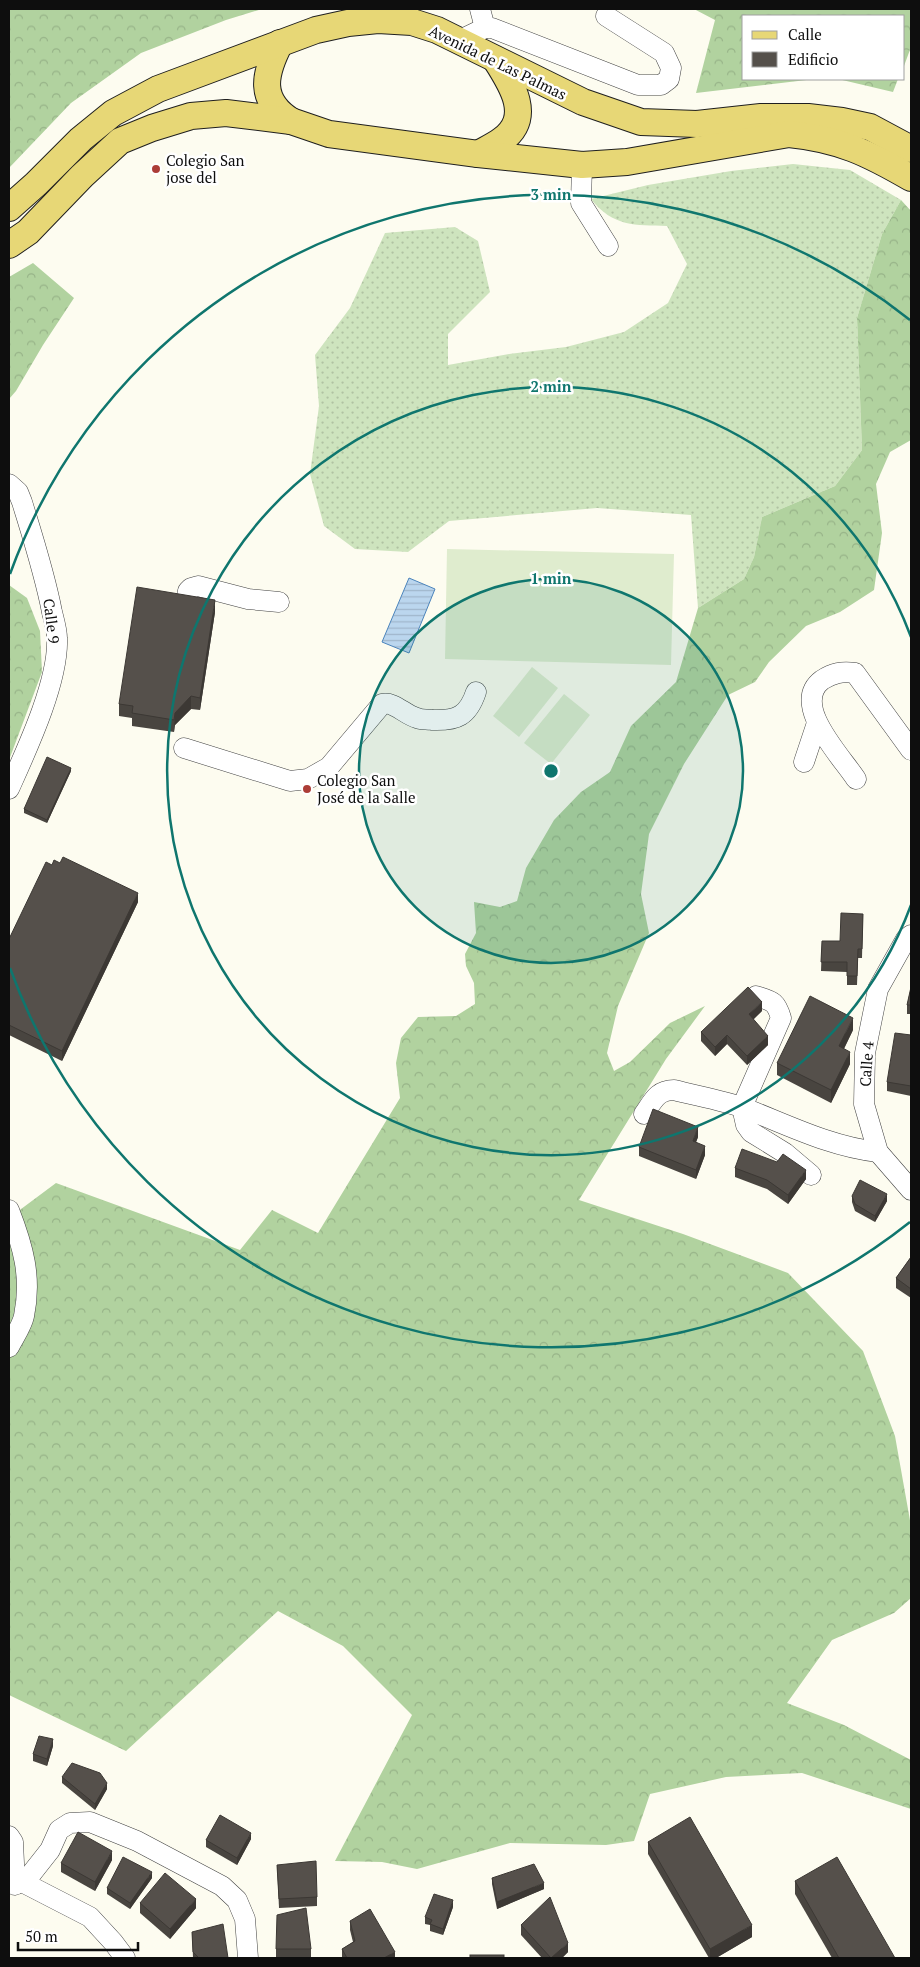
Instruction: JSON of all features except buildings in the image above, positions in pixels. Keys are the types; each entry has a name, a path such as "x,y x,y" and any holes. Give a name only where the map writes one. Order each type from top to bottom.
{"main road":[{"name":"Avenida de Las Palmas","path":"9,208 82,139 113,113 158,89 316,30 348,23 378,20 412,22 437,30 583,102 641,122 688,124 761,117 808,117 870,127 911,149"},
{"path":"280,43 272,59 266,85 269,100 279,114 291,121 329,134 572,165 627,162 789,134 816,136 851,146 911,178"},
{"path":"478,154 503,140 514,127 519,114 510,82 496,60"},
{"path":"9,245 28,232 82,176 120,141 152,128 191,116 226,113 291,121"}],"street":[{"path":"460,40 483,18 492,28 638,85 661,85 669,79 671,68 664,53 606,16"},
{"path":"572,165 581,203 608,246"},
{"name":"Calle 9","path":"9,484 18,492 22,502 49,595 57,638 54,665 48,691 39,719 9,789"},
{"path":"175,631 188,591 198,586 248,599 279,602"},
{"path":"856,778 817,723 811,705 811,694 814,686 834,673 854,673 911,750"},
{"path":"184,748 290,781 308,779 328,767 382,704 390,704 416,718 446,721 463,715 471,705 476,692"},
{"path":"804,762 817,723"},
{"name":"Calle 4","path":"911,935 906,939 878,989 864,1054 864,1104 878,1152 911,1190"},
{"path":"756,996 772,1001 777,1005 781,1018 742,1108 746,1125 751,1132 785,1153 811,1175"},
{"path":"644,1114 659,1093 665,1090 674,1090 742,1108 833,1143 858,1150 878,1152"},
{"path":"9,1210 21,1240 28,1274 24,1317 9,1347"},
{"path":"16,1885 50,1850 59,1830 70,1823 90,1822 137,1841 222,1886 238,1900 245,1919 248,1958"},
{"path":"9,1836 13,1842 16,1885"},
{"path":"16,1885 90,1917 125,1958"}],"green space":[{"path":"9,9 262,9 226,20 141,53 71,103 9,168"},
{"path":"694,9 911,9 911,47 905,63 905,15 742,15 742,80 806,80 696,93 715,20"},
{"path":"842,80 898,80 893,92"},
{"path":"793,164 850,170 901,200 882,234 857,318 862,450 835,486 762,517 754,557 744,579 698,608 691,515 597,508 449,521 408,552 355,549 324,526 310,474 319,406 315,355 350,308 385,233 455,227 478,241 490,292 448,334 448,365 509,354 566,347 624,332 668,303 687,264 667,226 625,223 616,220 599,208 591,199 648,185 731,171"},
{"path":"901,200 911,211 911,440 890,452 876,484 882,533 874,590 840,612 806,626 769,662 755,682 728,695 684,764 649,834 641,894 649,933 618,1006 607,1053 614,1071 630,1062 670,1023 705,1006 666,1059 579,1200 683,1234 788,1273 863,1351 895,1436 911,1526 911,1598 894,1613 832,1640 787,1703 844,1725 911,1760 911,1809 802,1773 726,1777 650,1794 634,1841 606,1845 510,1843 417,1869 382,1862 335,1861 412,1715 343,1646 278,1611 126,1751 9,1695 9,1218 56,1183 240,1250 272,1210 318,1233 400,1098 396,1063 401,1038 418,1017 456,1016 475,1004 474,983 466,966 465,954 476,933 474,902 500,907 517,901 526,868 554,820 581,792 610,772 631,726 676,682 698,608 744,579 754,557 762,517 835,486 862,450 857,318 882,234"},
{"path":"33,263 74,298 16,391 9,399 9,277"},
{"path":"447,549 674,554 671,665 445,659"},
{"path":"9,585 27,598 40,631 42,672 9,760"},
{"path":"532,667 558,688 519,737 493,716"},
{"path":"564,694 590,715 551,764 524,743"}],"water":[{"path":"409,578 435,589 409,653 382,642"}],"place":[{"name":"Colegio San jose del","path":"156,169"},
{"name":"Colegio San José de la Salle","path":"307,789"}]}
